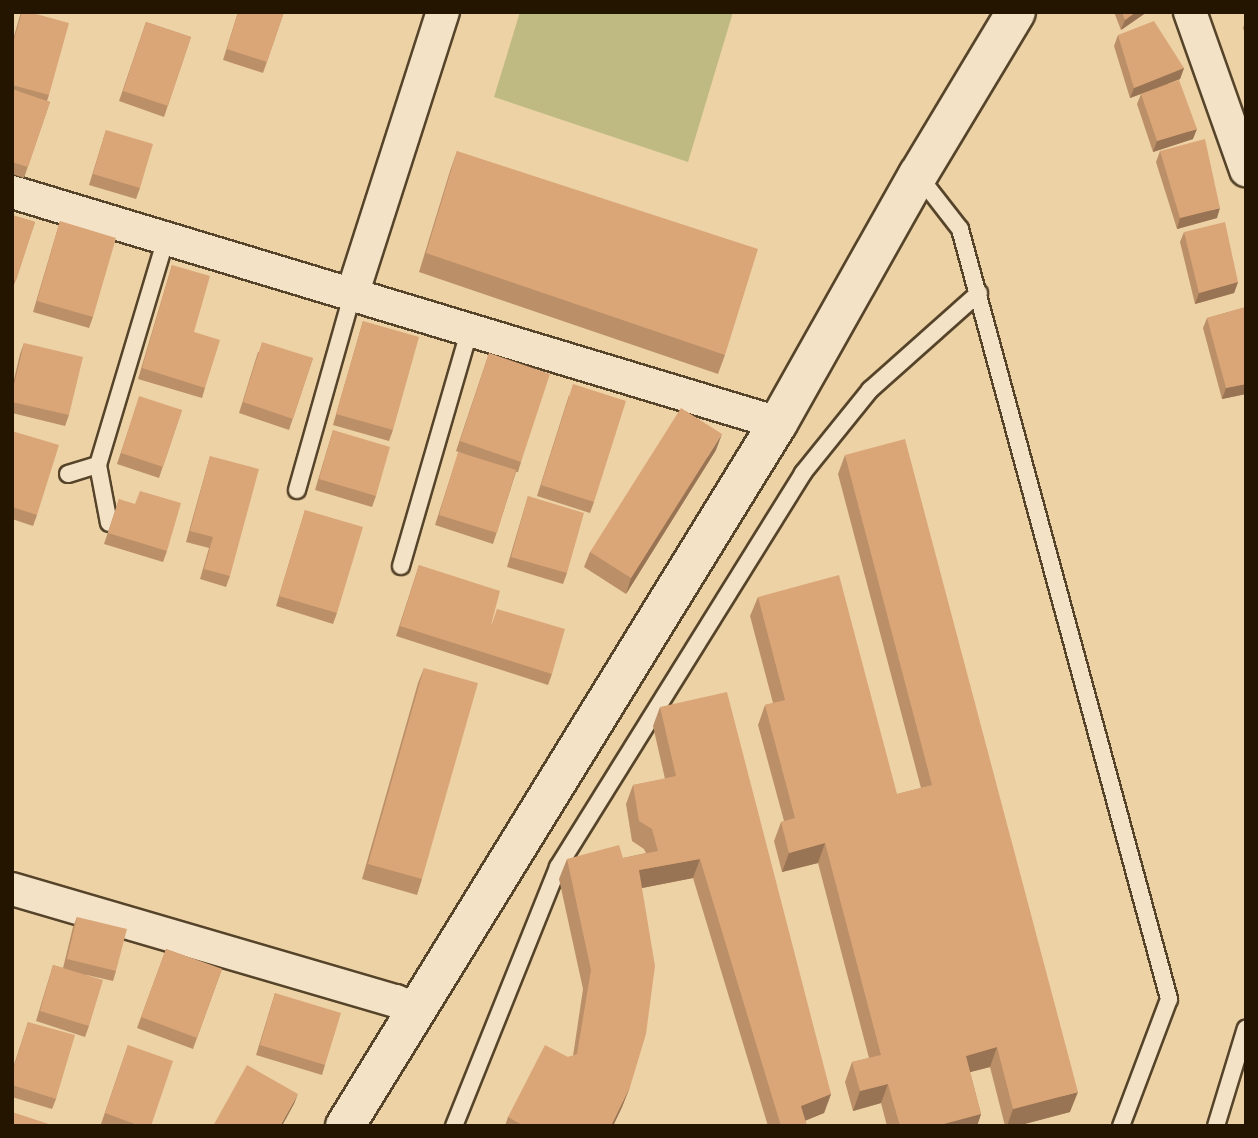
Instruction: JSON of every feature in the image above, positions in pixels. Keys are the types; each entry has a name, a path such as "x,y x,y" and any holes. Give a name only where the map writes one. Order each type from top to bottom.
{"street":[{"path":"352,295 443,12"},
{"path":"345,1126 778,422 918,175 1016,12"},
{"path":"1190,12 1246,170"},
{"path":"12,192 469,332 778,422"},
{"path":"12,889 396,1001 416,1010"}],"lane":[{"path":"918,175 960,229 1169,999 1121,1126"},
{"path":"109,523 98,465 166,239"},
{"path":"454,1126 558,867 803,473 870,390 979,293"},
{"path":"297,490 352,295"},
{"path":"401,566 469,332"},
{"path":"68,474 98,465"},
{"path":"1216,1126 1246,1028"}],"shaded area":[{"path":"520,12 733,12 688,162 494,97"}],"building":[{"path":"22,12 69,23 49,95 12,85 12,46"},
{"path":"238,12 284,12 267,62 227,49"},
{"path":"1122,12 1136,12 1125,20"},
{"path":"1154,21 1184,68 1134,88 1118,35"},
{"path":"146,22 191,37 168,106 123,91"},
{"path":"1179,80 1197,129 1157,141 1141,94"},
{"path":"12,89 50,102 28,167 12,162"},
{"path":"106,130 153,144 140,188 93,174"},
{"path":"1205,139 1220,208 1180,218 1160,151"},
{"path":"457,151 758,249 725,355 426,253"},
{"path":"12,215 35,222 16,281 12,280"},
{"path":"60,221 116,238 93,317 37,301"},
{"path":"1225,222 1238,282 1199,293 1184,232"},
{"path":"172,265 210,276 194,332 220,340 205,388 142,368"},
{"path":"1246,307 1246,384 1226,388 1207,318"},
{"path":"363,321 419,337 393,430 336,414"},
{"path":"262,342 313,358 293,419 243,402"},
{"path":"24,343 83,357 69,415 12,402"},
{"path":"489,353 550,374 521,462 460,441"},
{"path":"573,384 626,401 594,502 541,485"},
{"path":"139,396 182,410 163,467 121,453"},
{"path":"681,408 722,434 631,578 590,552"},
{"path":"333,430 390,447 376,496 319,479"},
{"path":"12,431 59,445 37,515 12,507"},
{"path":"905,439 1078,1092 1013,1109 997,1047 966,1056 981,1114 936,1126 900,1126 888,1084 860,1091 852,1062 881,1055 825,843 789,853 781,822 795,818 765,705 785,700 758,597 839,575 897,794 932,785 845,455"},
{"path":"458,452 516,470 497,533 439,515"},
{"path":"210,456 259,469 230,576 204,569 213,537 190,531"},
{"path":"140,491 181,503 167,551 108,533 119,499 135,504"},
{"path":"528,496 584,513 567,573 511,557"},
{"path":"305,510 363,527 337,613 279,596"},
{"path":"419,565 500,591 490,629 497,609 565,629 552,674 400,626"},
{"path":"424,668 478,683 422,879 368,864"},
{"path":"727,692 831,1094 801,1106 807,1126 781,1126 700,859 639,870 655,966 646,1034 630,1087 611,1126 524,1126 508,1117 545,1045 568,1057 577,1054 591,970 567,859 619,845 623,858 658,851 652,829 639,821 633,785 676,776 660,707"},
{"path":"77,917 127,929 116,971 67,959"},
{"path":"166,949 222,969 197,1038 141,1017"},
{"path":"53,965 103,980 89,1026 40,1011"},
{"path":"275,993 341,1013 325,1065 260,1045"},
{"path":"28,1022 75,1035 56,1099 12,1085 12,1073"},
{"path":"128,1045 173,1061 151,1126 140,1126 105,1113"},
{"path":"247,1065 298,1094 280,1126 213,1126"},
{"path":"12,1112 55,1126 12,1126"}]}
